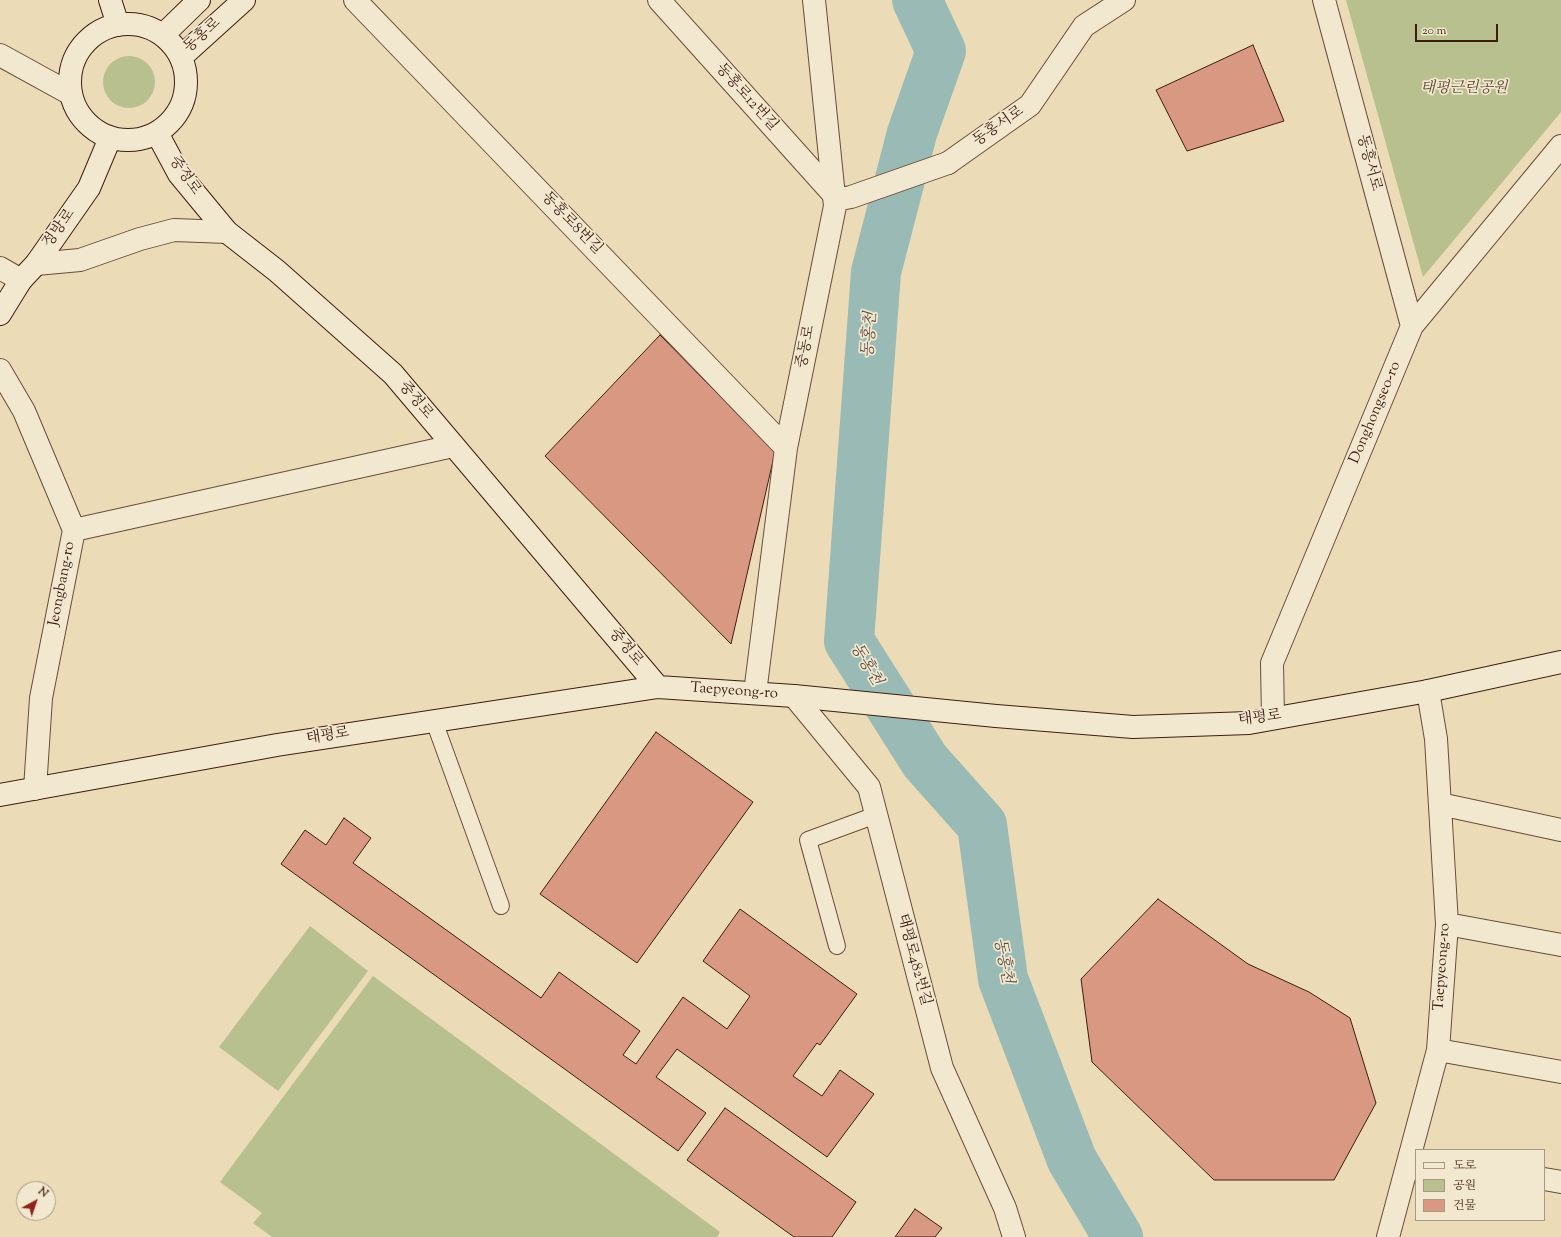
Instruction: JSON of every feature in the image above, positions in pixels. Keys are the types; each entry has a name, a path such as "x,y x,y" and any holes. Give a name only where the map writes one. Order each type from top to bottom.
{"street":[{"path":"110,0 118,25"},
{"name":"동홍로","path":"163,35 199,0"},
{"name":"동홍로","path":"181,57 244,0"},
{"name":"동홍로8번길","path":"355,0 786,448"},
{"name":"동홍로12번길","path":"659,0 834,198"},
{"name":"중동로","path":"755,694 786,448 834,214 834,198 814,0"},
{"name":"동홍서로","path":"834,198 851,197 948,163 1030,105 1084,26 1124,0"},
{"name":"동흥서로","path":"1324,0 1412,326"},
{"path":"137,24 146,26 163,35 170,41 181,57 186,80 182,105 172,121 157,133 130,141 110,138 95,130 82,118 71,94 71,69 77,53 94,35 118,25 137,24"},
{"path":"0,55 71,94"},
{"name":"중정로","path":"157,133 180,174 227,232 277,271 393,374 658,687"},
{"name":"정방로","path":"0,314 21,280 36,264 88,188 110,138"},
{"name":"Donghongseo-ro","path":"1273,718 1272,663 1412,326 1561,146"},
{"path":"36,264 80,260 140,239 174,230 227,232"},
{"path":"0,268 21,280"},
{"name":"Jeongbang-ro","path":"0,370 24,411 74,530 41,698 35,788"},
{"path":"74,530 453,446"},
{"name":"태평로","path":"955,712 1133,727 1249,723 1428,691 1561,662"},
{"name":"태평로","path":"0,795 277,745 658,687"},
{"name":"Taepyeong-ro","path":"658,687 802,697 955,712"},
{"name":"Taepyeong-ro","path":"1388,1237 1413,1153 1438,1050 1447,924 1436,739 1428,691"},
{"name":"태평로482번길","path":"802,697 869,787 942,1068 1005,1208 1014,1237"},
{"path":"1440,804 1561,830"},
{"path":"1447,924 1561,945"},
{"path":"1438,1050 1561,1072"},
{"path":"1545,1179 1561,1182"}],"lane":[{"path":"434,721 501,906"},
{"path":"837,946 808,840 876,815"}],"green space":[{"name":"태평근린공원","path":"1346,0 1561,0 1561,112 1423,277"},
{"path":"124,56 134,56 144,60 151,67 155,77 155,87 151,97 144,104 134,108 124,108 114,104 107,97 103,87 103,77 107,67 114,60"},
{"path":"310,926 368,971 278,1091 219,1047"},
{"path":"373,976 720,1232 717,1237 272,1237 253,1223 262,1213 220,1182"}],"building":[{"path":"1253,45 1284,121 1187,151 1156,90"},
{"path":"660,335 775,452 731,644 545,456"},
{"path":"656,732 753,802 637,963 540,894"},
{"path":"344,818 371,838 353,863 541,998 559,972 640,1031 623,1055 636,1064 683,997 727,1029 750,996 703,961 740,909 857,994 820,1045 817,1043 793,1076 822,1096 840,1070 874,1094 827,1157 677,1049 656,1077 706,1113 678,1151 281,864 305,830 326,845"},
{"path":"1158,899 1248,964 1309,992 1350,1018 1376,1103 1334,1180 1214,1180 1092,1062 1081,979"},
{"path":"725,1108 856,1202 832,1237 794,1237 687,1160"},
{"path":"915,1209 942,1228 935,1237 895,1237"}],"waterway":[{"name":"동홍천","path":"917,0 941,51 912,133 876,272 849,641 925,761 982,825 1003,979 1072,1160 1118,1237"}]}
